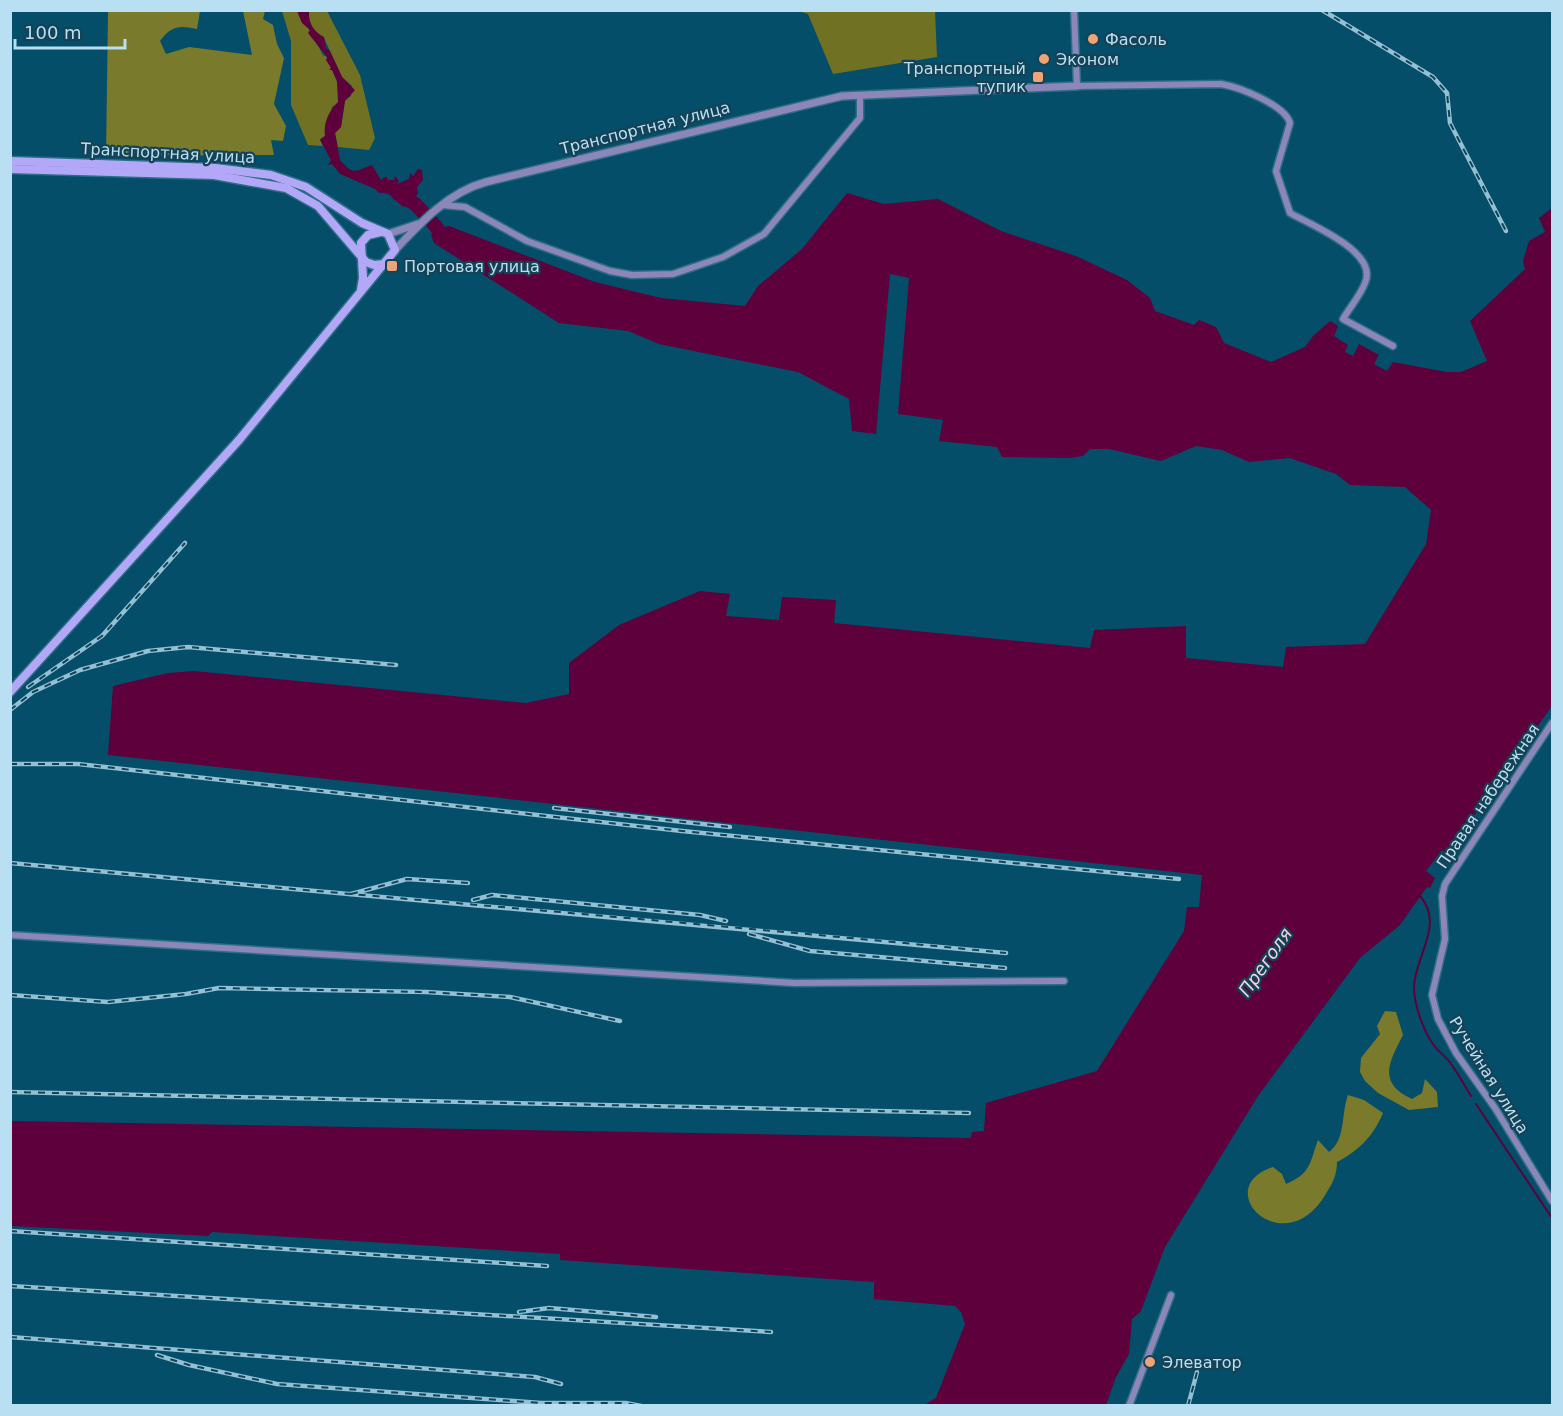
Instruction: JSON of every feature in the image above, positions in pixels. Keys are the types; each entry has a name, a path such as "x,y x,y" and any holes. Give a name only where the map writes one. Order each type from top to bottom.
{"main road":[{"name":"Транспортная улица","path":"10,161 216,168 271,175 306,188 362,223 385,233"},
{"name":"Транспортная улица","path":"10,169 214,175 286,188 318,206 371,265 385,264 395,250"},
{"name":"Транспортная улица","path":"360,254 364,238 371,233 385,233"},
{"path":"385,233 395,250"},
{"path":"360,254 363,272 360,293"},
{"path":"10,692 239,440 385,264"}],"street":[{"path":"1074,10 1077,86 1221,84 1235,86 1281,109 1290,123 1276,171 1290,213 1356,251 1367,266 1366,282 1342,319 1393,346"},
{"name":"Транспортная улица","path":"395,250 420,223 442,205 472,186 842,96 1077,86"},
{"path":"442,205 465,207 527,241 610,271 632,275 674,274 723,257 764,234 860,118 860,96"},
{"name":"Транспортная улица","path":"385,233 420,223"},
{"name":"Правая набережная","path":"1446,884 1552,723"},
{"name":"Ручейная улица","path":"1446,884 1442,896 1445,939 1432,995 1438,1019 1456,1053 1495,1108 1552,1202"},
{"path":"10,935 795,983 1065,981"},
{"path":"1129,1406 1171,1295"}],"shaded area":[{"path":"108,11 200,11 197,29 176,28 168,32 160,41 166,54 189,47 252,55 243,11 265,11 263,19 273,25 277,44 284,58 274,104 286,126 283,141 271,140 274,155 106,156"},
{"path":"282,11 297,11 301,15 323,55 327,57 337,82 339,102 332,107 325,136 320,139 323,146 308,145 291,105 291,41"},
{"path":"309,11 327,11 360,75 375,138 369,150 338,147 335,133 341,127 345,100 351,96 352,86 342,77 324,38 315,33 309,20"},
{"path":"798,11 935,11 937,57 833,74 808,14"},
{"path":"1385,1011 1396,1012 1403,1035 1390,1063 1390,1079 1401,1093 1412,1099 1422,1093 1425,1079 1437,1092 1438,1107 1409,1110 1378,1093 1365,1081 1360,1072 1361,1058 1380,1034 1377,1026"},
{"path":"1348,1095 1364,1100 1383,1113 1375,1129 1364,1142 1337,1162 1334,1178 1322,1200 1305,1217 1288,1223 1271,1221 1258,1214 1250,1202 1248,1189 1255,1177 1273,1167 1282,1174 1286,1184 1305,1172 1318,1140 1329,1152 1341,1133"}],"water":[{"path":"297,11 309,11 312,27 324,37 326,48 330,51 342,77 355,90 345,101 341,127 335,133 340,160 349,169 356,171 372,165 381,180 386,176 388,180 394,180 395,176 399,181 397,184 409,179 410,173 413,176 418,169 422,170 423,180 417,187 418,193 412,204 403,207 389,195 379,193 375,189 340,174 332,164 328,165 331,160 320,140 325,136 327,118 338,102 337,81 332,70 329,70 331,68 326,60 327,57 308,33 310,30 302,23"},
{"name":"Преголя","path":"847,193 884,204 938,199 1001,231 1076,256 1127,280 1150,298 1155,311 1194,325 1199,320 1216,327 1224,343 1271,362 1305,347 1313,336 1330,321 1338,326 1334,336 1348,345 1345,352 1353,356 1359,344 1379,355 1374,364 1387,371 1393,362 1447,372 1461,372 1487,361 1470,321 1525,269 1523,261 1529,241 1545,232 1539,218 1552,208 1552,706 1447,853 1442,850 1426,871 1435,878 1430,888 1427,887 1400,925 1360,958 1258,1096 1165,1247 1141,1311 1132,1319 1129,1354 1116,1377 1106,1405 924,1405 936,1398 965,1324 961,1312 955,1306 874,1299 874,1282 560,1260 560,1254 212,1232 208,1236 11,1226 11,1121 971,1138 972,1132 984,1131 986,1103 1097,1071 1184,931 1187,907 1199,907 1202,875 108,755 113,686 168,673 194,671 526,703 569,694 569,663 619,625 700,591 730,594 726,616 779,620 782,597 836,600 834,623 1090,648 1094,630 1186,626 1186,658 1283,667 1286,647 1365,644 1426,544 1431,510 1405,487 1350,485 1336,474 1290,458 1249,462 1222,450 1196,446 1161,461 1109,449 1090,449 1083,456 1069,458 1002,457 997,447 939,441 943,420 898,414 909,278 890,274 876,434 852,431 849,399 798,372 659,344 628,331 559,323 434,243 431,235 437,228 449,226 595,282 661,298 745,306 758,286 802,249"}],"waterway":[{"path":"398,194 415,204 423,212"},
{"path":"432,222 437,228"},
{"path":"1420,896 1427,907 1430,918 1427,940 1414,987 1418,1011 1432,1042 1449,1061 1471,1096"},
{"path":"1476,1104 1552,1218"}],"railway":[{"path":"1322,10 1433,77 1447,93 1450,123 1506,231"},
{"path":"28,687 102,636 185,543"},
{"path":"10,710 33,692 80,670 148,651 188,647 396,665"},
{"path":"10,764 78,764 682,831 1179,879"},
{"path":"554,808 730,827"},
{"path":"10,863 1006,953"},
{"path":"351,894 407,879 468,883"},
{"path":"473,900 492,895 700,915 726,921"},
{"path":"749,934 810,951 1005,968"},
{"path":"10,995 108,1002 186,994 219,988 426,992 510,997 620,1021"},
{"path":"10,1092 969,1113"},
{"path":"10,1231 547,1266"},
{"path":"10,1286 771,1332"},
{"path":"519,1312 549,1308 656,1317"},
{"path":"10,1337 535,1377 561,1384"},
{"path":"157,1355 189,1365 277,1384 541,1403 626,1403 641,1406"},
{"path":"1188,1406 1197,1372"}],"place":[{"name":"Фасоль","path":"1093,39"},
{"name":"Эконом","path":"1044,59"},
{"name":"Транспортный тупик","path":"1038,77"},
{"name":"Портовая улица","path":"392,266"},
{"name":"Элеватор","path":"1150,1362"}]}
